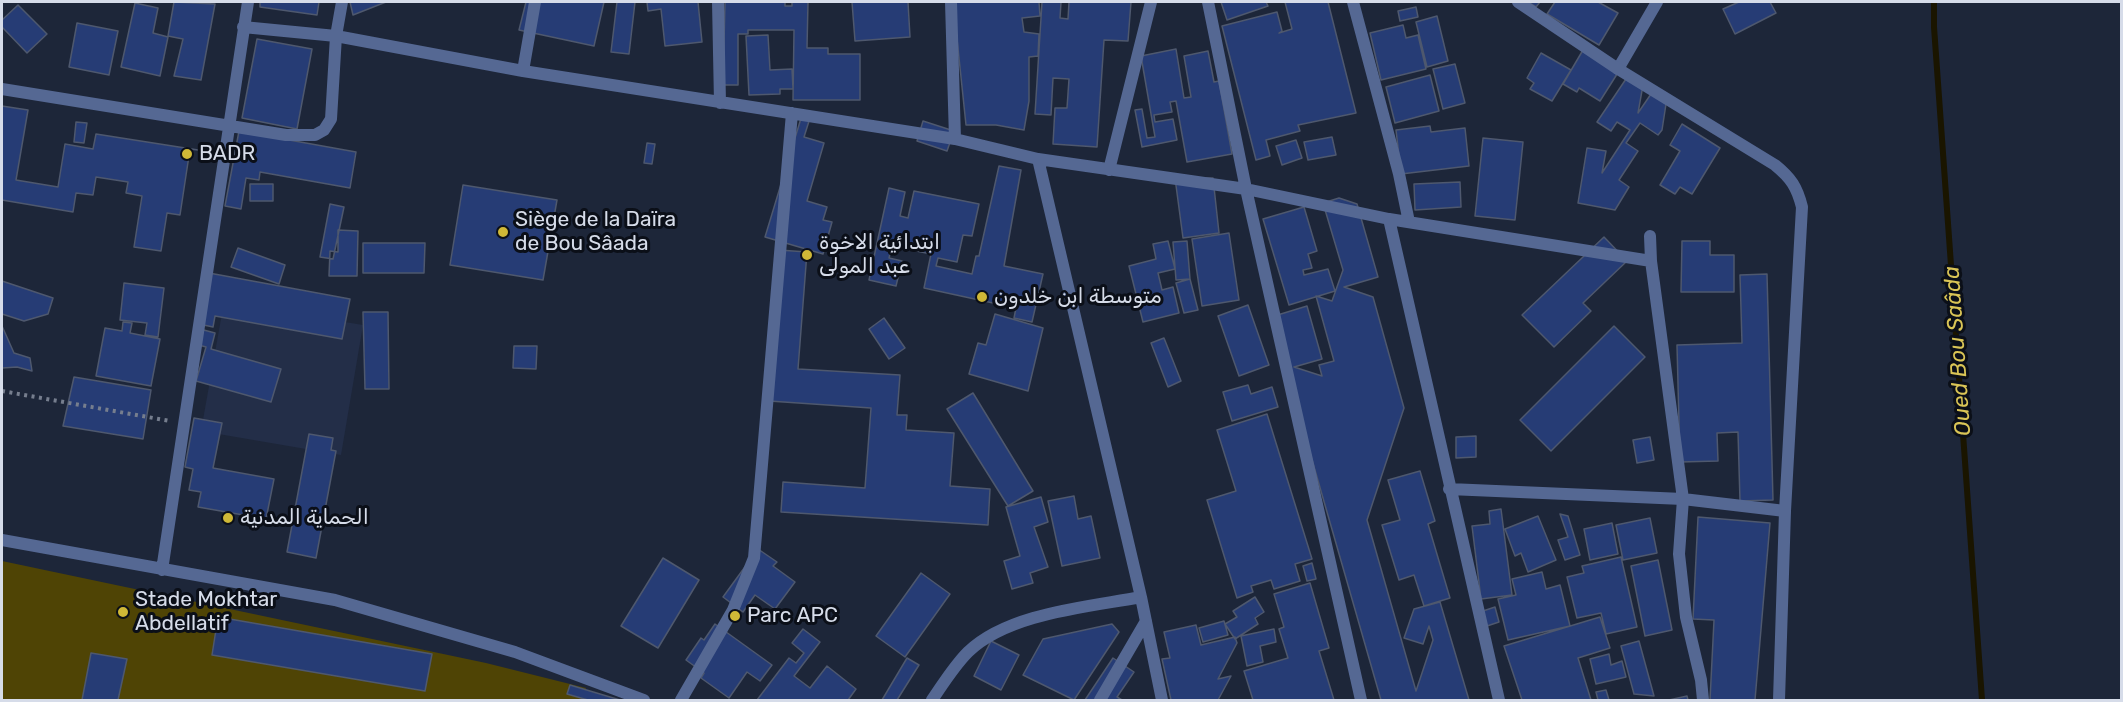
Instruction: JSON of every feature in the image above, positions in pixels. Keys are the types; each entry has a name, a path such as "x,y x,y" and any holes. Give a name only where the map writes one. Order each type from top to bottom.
{"street":[{"path":"162,570 182,423 231,126 248,2"},
{"path":"2,89 298,136 315,135 324,130 333,111 336,36 342,2"},
{"path":"523,71 535,2"},
{"path":"718,2 720,103"},
{"path":"951,2 956,139"},
{"path":"1109,170 1151,2"},
{"path":"1208,2 1246,189 1361,700"},
{"path":"1353,2 1399,174 1409,222"},
{"path":"1518,2 1618,69 1775,165 1791,177 1798,192 1802,207 1785,511 1779,700"},
{"path":"1618,69 1657,2"},
{"path":"243,27 336,36 523,71 956,139 1038,159 1246,189 1389,219 1650,261"},
{"path":"681,700 733,610 754,558 792,113"},
{"path":"1038,159 1141,597 1162,700"},
{"path":"1389,219 1499,700"},
{"path":"1650,236 1650,261 1683,499 1679,554 1686,617 1701,680 1703,700"},
{"path":"1449,489 1683,499 1785,511"},
{"path":"2,540 335,600 515,652 644,700"},
{"path":"932,700 968,652 1004,628 1059,612 1141,597"},
{"path":"1100,700 1146,621"}],"path":[{"path":"2,391 182,423"}],"shaded area":[{"path":"224,302 363,325 341,455 201,431"},
{"name":"Stade Mokhtar Abdellatif","path":"2,561 486,663 586,688 583,700 2,700"}],"building":[{"path":"174,2 215,4 201,80 174,76 183,39 168,36"},
{"path":"260,2 319,2 317,15 260,7"},
{"path":"350,2 386,2 353,15"},
{"path":"526,2 604,2 594,46 519,30"},
{"path":"617,2 635,2 629,54 611,52"},
{"path":"647,2 698,2 702,42 665,46 661,9 648,11"},
{"path":"725,2 785,2 785,6 792,6 792,2 808,2 807,48 828,48 828,54 860,54 860,100 793,100 794,30 748,30 748,34 738,34 738,85 723,85"},
{"path":"852,2 908,2 910,37 855,41"},
{"path":"955,2 1039,2 1040,16 1022,18 1024,32 1039,34 1038,56 1029,57 1029,101 1024,130 996,125 966,125"},
{"path":"1042,2 1061,2 1060,18 1068,19 1069,2 1131,2 1128,41 1104,40 1097,147 1053,144 1055,108 1067,108 1069,79 1053,78 1051,115 1035,114"},
{"path":"1221,2 1266,2 1268,6 1227,20"},
{"path":"1285,2 1328,2 1356,113 1298,125 1300,131 1266,140 1270,156 1256,160 1222,26 1277,12 1282,31 1279,33 1292,29"},
{"path":"1528,2 1540,2 1536,7"},
{"path":"1555,2 1598,2 1618,13 1599,45 1547,14"},
{"path":"1739,2 1770,2 1776,13 1735,34 1723,9"},
{"path":"135,3 158,8 153,33 168,37 160,76 121,67"},
{"path":"18,5 47,34 27,53 2,27 2,20"},
{"path":"1416,7 1418,17 1400,21 1398,11"},
{"path":"1437,16 1448,61 1427,67 1416,22"},
{"path":"77,23 118,31 109,75 69,67"},
{"path":"1403,25 1406,38 1418,35 1426,69 1381,80 1370,33"},
{"path":"768,35 770,70 792,69 793,89 780,89 780,94 749,95 746,36"},
{"path":"257,39 312,49 297,129 242,118"},
{"path":"1176,49 1184,98 1191,97 1184,56 1208,51 1214,82 1219,81 1232,154 1187,162 1176,101 1170,102 1172,112 1154,115 1155,122 1173,119 1177,140 1142,147 1135,110 1142,109 1147,138 1155,137 1141,56"},
{"path":"1583,50 1619,71 1600,101 1579,88 1577,92 1563,84"},
{"path":"1541,53 1571,70 1552,101 1530,89 1534,83 1527,78"},
{"path":"1455,64 1465,103 1443,109 1433,69"},
{"path":"1430,75 1439,111 1395,123 1386,87"},
{"path":"1628,76 1643,85 1638,113 1651,94 1666,104 1662,130 1658,135 1640,123 1626,143 1638,151 1619,180 1629,187 1615,210 1578,203 1587,148 1606,151 1602,173 1630,130 1617,122 1611,131 1597,122"},
{"path":"2,106 28,110 16,180 58,187 65,144 93,149 96,134 198,150 190,149 180,215 167,213 161,251 134,247 142,196 126,193 128,182 96,177 93,195 76,193 73,212 2,200"},
{"path":"802,115 810,118 804,137 824,143 807,201 827,207 823,220 832,222 823,254 765,237"},
{"path":"923,121 954,131 947,151 917,141"},
{"path":"76,122 87,123 84,143 74,142"},
{"path":"1682,124 1720,148 1692,194 1680,187 1675,194 1660,185 1680,151 1670,145"},
{"path":"1430,126 1431,132 1465,128 1469,166 1401,174 1396,130"},
{"path":"239,131 356,152 350,188 260,172 259,180 246,178 241,209 225,206"},
{"path":"1332,137 1336,155 1308,160 1304,142"},
{"path":"1483,138 1523,142 1515,220 1475,216"},
{"path":"1296,140 1302,158 1282,165 1276,146"},
{"path":"647,143 655,144 652,164 644,163"},
{"path":"999,166 1021,170 1004,266 1043,274 1032,322 1014,318 1016,308 924,288 931,254 892,246 889,258 902,261 896,286 869,280 889,188 905,192 900,216 908,218 914,191 979,204 972,236 963,235 957,262 938,258 936,266 972,274 976,256 979,256"},
{"path":"1175,178 1213,178 1219,233 1183,238"},
{"path":"1460,182 1461,207 1415,210 1414,184"},
{"path":"250,184 273,184 273,201 250,201"},
{"name":"Siège de la Daïra de Bou Sâada","path":"463,185 557,200 543,280 450,265"},
{"path":"1339,198 1357,204 1378,277 1344,287 1373,297 1404,408 1367,520 1416,691 1433,640 1429,626 1423,644 1404,638 1414,609 1440,602 1469,700 1381,700 1271,317 1307,306 1322,359 1294,367 1322,376 1319,365 1334,361 1316,296 1332,301 1343,270 1323,203"},
{"path":"330,204 344,207 333,259 320,257"},
{"path":"1304,207 1317,251 1308,254 1312,268 1303,270 1304,275 1328,269 1335,291 1289,305 1263,219"},
{"path":"338,230 358,231 357,276 329,276 330,251 338,252"},
{"path":"1229,233 1239,300 1202,306 1192,239"},
{"path":"1604,237 1627,261 1583,303 1591,311 1554,347 1522,315"},
{"path":"1168,241 1175,269 1158,273 1162,290 1173,287 1179,313 1143,322 1129,266 1156,259 1153,244"},
{"path":"1187,241 1190,279 1176,280 1173,242"},
{"path":"1682,241 1710,241 1710,255 1734,255 1734,292 1681,292"},
{"path":"363,243 425,243 424,273 363,273"},
{"path":"238,248 285,265 279,284 231,267"},
{"path":"779,250 807,252 798,369 900,375 897,415 907,415 906,430 954,433 950,486 990,489 988,525 781,512 783,482 865,488 871,408 769,401"},
{"path":"209,273 350,299 342,339 215,316 213,327 199,324"},
{"path":"1767,274 1773,500 1740,501 1738,432 1717,433 1718,461 1680,462 1677,345 1742,343 1740,275"},
{"path":"1190,279 1198,310 1184,313 1176,283"},
{"path":"2,281 53,298 48,314 24,321 2,314"},
{"path":"124,283 164,288 158,337 145,335 147,323 120,320"},
{"path":"1248,305 1269,365 1239,376 1218,316"},
{"path":"363,312 388,312 389,389 365,389"},
{"path":"995,314 1043,328 1028,391 969,374 978,343 986,345"},
{"path":"884,318 905,348 889,359 869,329"},
{"path":"123,322 132,323 130,333 160,339 151,386 96,376 105,328 122,331"},
{"path":"2,326 14,353 30,358 32,371 17,367 2,368"},
{"path":"1614,326 1645,357 1551,451 1520,420"},
{"path":"200,329 215,333 211,349 281,369 271,402 196,381 206,347 195,344"},
{"path":"1164,338 1181,381 1168,387 1151,343"},
{"path":"514,346 537,346 536,369 513,368"},
{"path":"74,377 151,390 143,439 63,426"},
{"path":"1248,385 1251,394 1272,387 1278,407 1232,421 1223,392"},
{"path":"973,393 1033,491 1008,506 947,409"},
{"path":"1267,414 1312,559 1295,564 1300,581 1274,589 1271,580 1251,586 1253,592 1237,598 1207,500 1236,491 1217,430"},
{"path":"194,418 222,423 213,468 274,479 266,519 198,507 201,492 189,490 193,469 185,467"},
{"path":"309,434 333,438 331,450 336,451 316,558 287,552"},
{"path":"1476,436 1476,457 1456,458 1456,437"},
{"path":"1650,437 1654,460 1637,463 1633,440"},
{"path":"1420,471 1435,521 1428,524 1450,598 1424,606 1414,575 1399,580 1382,525 1400,520 1388,480"},
{"path":"1074,496 1078,519 1091,516 1100,558 1062,566 1048,501"},
{"path":"1041,497 1048,522 1034,527 1048,567 1030,573 1033,583 1012,589 1004,561 1020,556 1006,507"},
{"path":"1501,509 1512,595 1481,599 1472,526 1490,524 1489,511"},
{"path":"1560,514 1568,516 1580,555 1565,560 1558,540 1568,537"},
{"path":"1538,516 1556,560 1528,572 1521,553 1515,556 1505,529"},
{"path":"1698,517 1770,523 1755,700 1710,700 1714,620 1693,619"},
{"path":"1650,518 1657,553 1623,560 1616,525"},
{"path":"1612,523 1618,554 1590,560 1584,529"},
{"path":"758,549 777,562 773,566 795,582 775,609 755,595 743,612 723,597"},
{"path":"1621,557 1637,627 1606,634 1601,613 1577,618 1567,577 1584,573 1582,566"},
{"path":"663,558 699,580 658,648 621,626"},
{"path":"1658,560 1672,630 1645,636 1631,566"},
{"path":"1312,563 1316,579 1307,581 1303,566"},
{"path":"1542,572 1546,589 1560,585 1570,626 1508,640 1498,599 1516,595 1512,579"},
{"path":"921,573 950,594 905,657 876,636"},
{"path":"1310,583 1329,648 1319,651 1334,700 1253,700 1244,671 1288,658 1279,629 1284,627 1274,594"},
{"path":"1255,597 1264,612 1255,618 1258,624 1235,639 1225,624 1237,617 1233,611"},
{"path":"1495,607 1499,622 1487,626 1483,611"},
{"path":"218,617 432,654 425,691 212,655"},
{"path":"1600,617 1610,648 1578,658 1591,700 1522,700 1504,646"},
{"path":"1224,621 1228,635 1203,642 1199,628"},
{"path":"715,624 772,665 760,681 747,672 729,698 701,678 704,673 686,660 701,638 704,640"},
{"path":"1112,624 1119,632 1074,700 1023,675 1043,639"},
{"path":"1196,625 1201,645 1235,637 1237,643 1218,679 1231,676 1218,700 1171,700 1162,659 1170,658 1164,632"},
{"path":"803,629 820,642 794,676 810,688 827,666 856,689 848,700 757,700 789,658 796,663 804,653 792,643"},
{"path":"1274,629 1276,642 1260,646 1263,662 1247,666 1241,636"},
{"path":"991,641 1019,655 1001,690 974,676"},
{"path":"1639,641 1654,696 1634,694 1621,646"},
{"path":"91,653 127,659 118,700 82,700"},
{"path":"1609,654 1611,665 1622,661 1626,677 1596,684 1590,659"},
{"path":"907,658 919,665 897,700 882,700"},
{"path":"1113,658 1134,672 1117,697 1122,700 1085,700"},
{"path":"570,685 620,700 588,700 567,694"},
{"path":"1606,690 1609,700 1598,700 1596,692"},
{"path":"1687,696 1688,700 1669,700"}],"waterway":[{"name":"Oued Bou Saâda","path":"1934,2 1982,700"}],"place":[{"name":"BADR","path":"187,154"},
{"name":"Siège de la Daïra de Bou Sâada","path":"503,232"},
{"name":"ابتدائية الاخوة عبد المولى","path":"807,255"},
{"name":"متوسطة ابن خلدون","path":"982,297"},
{"name":"الحماية المدنية","path":"228,518"},
{"name":"Stade Mokhtar Abdellatif","path":"123,612"},
{"name":"Parc APC","path":"735,616"}]}
